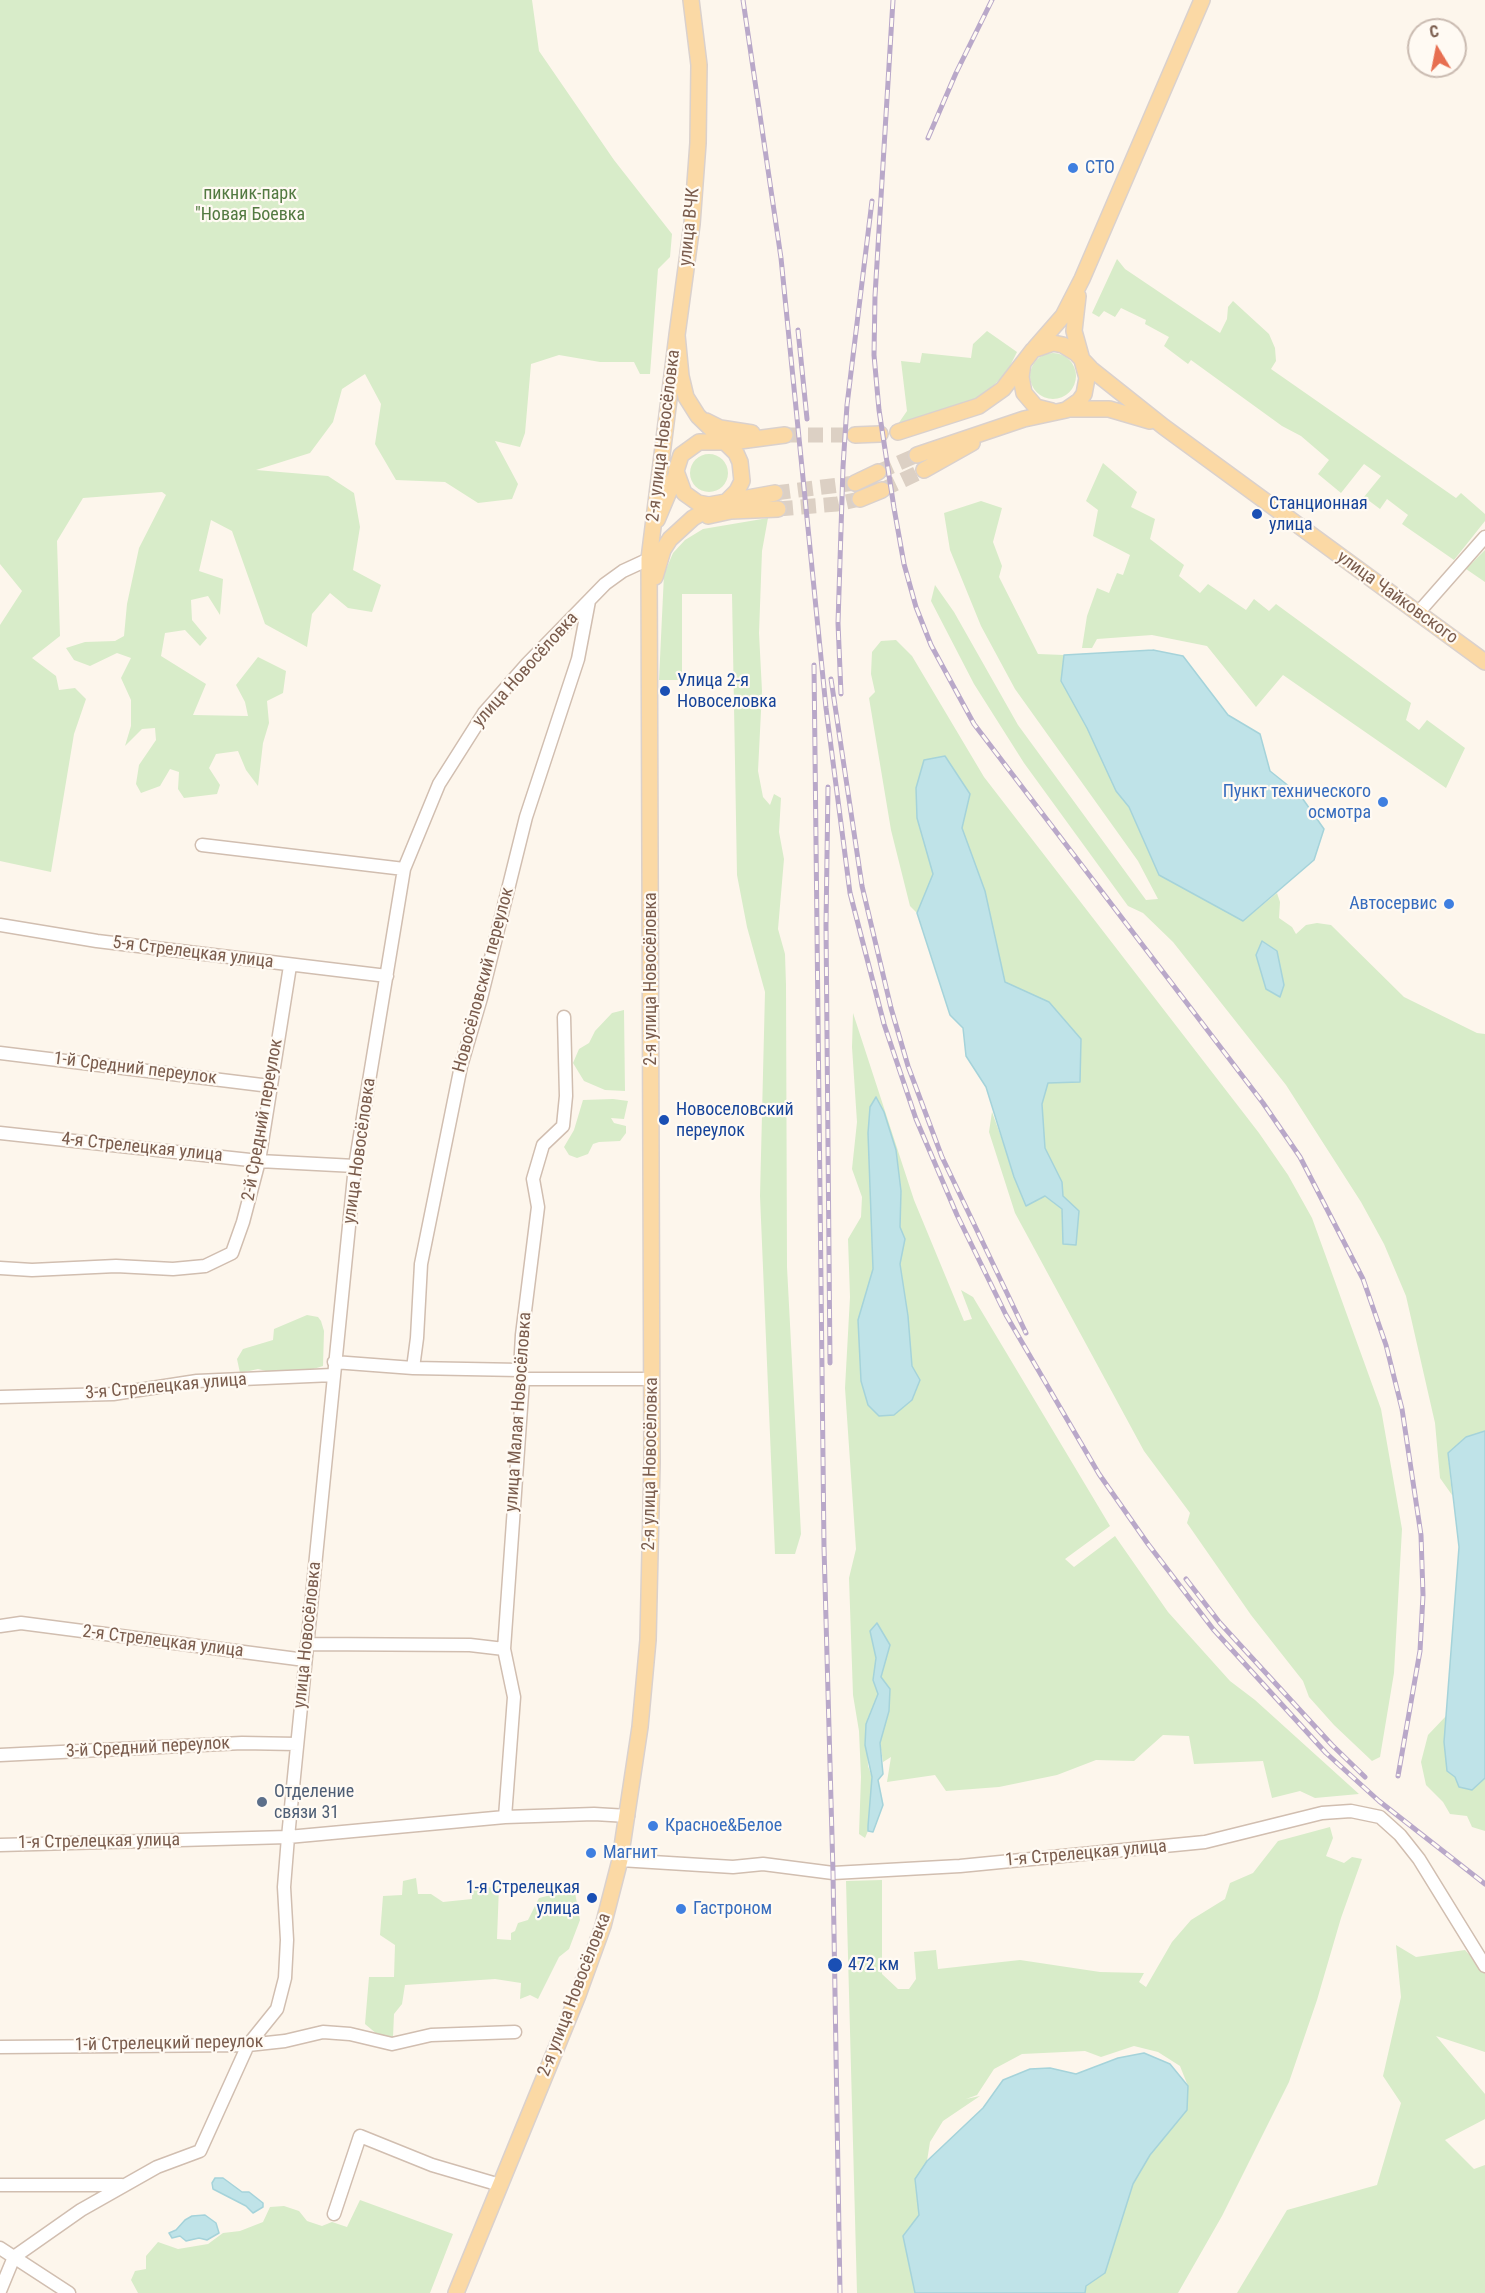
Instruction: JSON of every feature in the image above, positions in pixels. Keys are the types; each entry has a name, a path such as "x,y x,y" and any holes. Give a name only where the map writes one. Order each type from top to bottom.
{"main road":[{"name":"улица ВЧК","path":"691,0 699,64 698,143 692,224 677,335 683,387 698,416 722,441"},
{"path":"898,432 979,406 1003,389 1029,354 1063,316 1082,279 1202,0"},
{"path":"917,455 1003,426 1061,410 1079,401 1087,378 1074,324 1082,279"},
{"name":"2-я улица Новосёловка","path":"456,2293 592,1958 620,1860 640,1727 648,1640 652,1379 649,559 664,424 677,335"},
{"path":"1061,410 1036,407 1024,393 1020,377 1029,354 1053,343 1070,348 1082,358"},
{"name":"улица Чайковского","path":"1082,358 1091,369 1164,427 1485,662"},
{"name":"улица Чайковского","path":"1061,410 1109,409 1164,427"},
{"path":"676,473 681,455 699,442 785,435 733,431 720,428 698,416"},
{"path":"664,424 668,449 676,473 690,499 709,505 776,493"},
{"path":"924,470 1003,426"},
{"path":"855,435 880,434"},
{"path":"722,441 736,453 742,471 737,491 722,502"},
{"path":"855,483 878,472"},
{"name":"2-я улица Новосёловка","path":"650,537 676,473"},
{"path":"860,500 882,490"},
{"name":"2-я улица Новосёловка","path":"650,603 660,557 670,539 693,518 722,502"},
{"path":"679,530 712,514 778,509"}],"street":[{"path":"1418,613 1485,537"},
{"name":"улица Новосёловка","path":"124,2185 158,2167 200,2151 248,2045 277,2009 285,1978 287,1940 284,1887 334,1362 356,1166 404,869 440,784 484,713 590,600 623,571 649,559"},
{"name":"Новосёловский переулок","path":"413,1368 421,1264 461,1066 481,998 526,817 578,658 590,600"},
{"path":"202,845 404,869"},
{"name":"5-я Стрелецкая улица","path":"0,925 97,941 387,976"},
{"name":"2-й Средний переулок","path":"0,1268 32,1270 205,1266 232,1253 243,1222 258,1161 290,966"},
{"name":"улица Малая Новосёловка","path":"505,1817 514,1697 504,1649 522,1374 538,1207 533,1179 543,1145 563,1126 566,1096 564,1017"},
{"name":"1-й Средний переулок","path":"0,1053 270,1086"},
{"name":"4-я Стрелецкая улица","path":"0,1134 258,1161 356,1166"},
{"path":"334,1362 522,1374 652,1379"},
{"name":"3-я Стрелецкая улица","path":"0,1397 113,1394 197,1382 333,1375"},
{"name":"2-я Стрелецкая улица","path":"0,1626 21,1623 305,1660"},
{"path":"307,1644 470,1645 504,1649"},
{"name":"3-й Средний переулок","path":"0,1755 242,1743 297,1744"},
{"name":"1-я Стрелецкая улица","path":"620,1860 733,1867 763,1864 833,1873 960,1866 1205,1842 1322,1813 1351,1811 1380,1817 1419,1859 1485,1966"},
{"name":"1-я Стрелецкая улица","path":"0,1845 288,1838 505,1817 583,1814 628,1816"},
{"name":"1-й Стрелецкий переулок","path":"0,2047 248,2045 285,2041 323,2032 350,2034 392,2044 431,2035 515,2031"},
{"path":"334,2214 360,2136 432,2165 500,2185"},
{"path":"0,2185 124,2185"},
{"path":"0,2291 14,2257 81,2210 124,2185"},
{"path":"0,2248 69,2293"}],"green space":[{"name":"пикник-парк \"Новая Боевка","path":"0,0 532,0 539,51 614,160 672,234 670,257 658,269 650,374 640,374 634,362 600,362 559,355 531,364 525,433 520,447 495,441 518,484 512,499 478,503 445,482 396,480 375,444 381,404 365,374 342,389 333,422 310,453 256,470 328,476 354,493 360,527 353,570 381,585 372,612 348,608 330,593 312,614 307,647 265,624 232,531 211,520 199,571 223,579 220,615 208,596 191,600 192,620 207,638 200,646 185,630 165,633 161,656 206,684 193,715 248,716 245,702 236,685 258,657 286,671 283,693 267,701 269,723 263,743 258,786 246,770 238,751 216,754 209,768 220,785 217,794 184,798 178,789 179,772 170,769 160,786 141,793 136,784 139,765 156,740 155,728 142,729 125,746 131,726 131,700 121,678 131,658 117,653 90,666 74,660 66,648 85,642 115,641 124,636 127,604 139,548 166,495 162,492 83,498 57,541 60,636 32,658 56,676 59,690 75,688 86,699 74,734 51,872 0,861 0,625 22,591 0,564"},
{"path":"1117,259 1125,269 1220,333 1227,319 1228,307 1233,301 1269,334 1275,348 1276,361 1271,369 1456,498 1461,493 1485,514 1485,521 1454,560 1402,524 1408,515 1387,499 1380,509 1364,497 1381,476 1364,464 1341,493 1318,474 1329,460 1301,436 1282,426 1191,360 1188,364 1164,346 1169,337 1145,324 1146,320 1121,308 1115,317 1104,311 1099,317 1092,313"},
{"path":"987,331 1017,352 1007,372 974,401 898,424 907,411 901,361 920,363 922,353 971,358 973,344"},
{"path":"1053,353 1069,360 1076,376 1069,392 1053,399 1037,392 1030,376 1037,360"},
{"path":"709,454 722,460 728,473 722,486 709,492 696,486 690,473 696,460"},
{"path":"1103,463 1137,492 1131,507 1155,519 1150,539 1184,565 1179,576 1200,593 1208,584 1246,610 1254,599 1269,611 1276,604 1411,703 1406,720 1419,730 1427,720 1465,748 1446,788 1283,675 1256,707 1207,646 1152,635 1097,639 1092,648 1082,648 1087,616 1097,588 1109,593 1117,573 1123,575 1130,555 1093,536 1098,510 1086,501"},
{"path":"981,501 1002,508 993,542 1002,566 999,577 1038,654 1064,655 1061,681 1087,728 1116,791 1129,807 1139,827 1208,901 1243,921 1277,893 1280,902 1279,918 1292,927 1296,934 1306,925 1317,923 1331,925 1404,997 1477,1033 1485,1034 1485,1431 1466,1437 1448,1453 1452,1495 1440,1478 1435,1423 1406,1296 1384,1244 1361,1202 1286,1085 1173,942 1143,913 1128,906 1024,763 974,684 931,601 935,585 954,612 1018,725 1146,900 1158,899 1138,861 1015,689 981,626 950,550 944,513","holes":["1277,951 1284,985 1261,968 1256,955"]},
{"path":"768,518 762,551 759,633 762,691 758,771 763,797 770,805 774,794 781,798 779,832 784,859 778,929 785,954 787,1267 801,1534 795,1554 775,1554 760,1196 765,992 747,927 737,875 732,594 682,594 682,680 659,680 664,574 673,553 685,540 703,529"},
{"path":"1485,550 1485,582 1466,569"},
{"path":"896,640 912,656 984,777 1259,1133 1288,1175 1312,1218 1381,1409 1402,1529 1394,1673 1380,1757 1372,1761 1334,1725 1309,1697 1303,1681 1251,1615 1187,1523 1190,1513 1144,1451 1015,1213 989,1132 992,1112 1026,1205 1045,1196 1062,1209 1063,1244 1062,1182 1045,1148 1042,1104 1048,1083 1049,1002 1005,982 985,892 962,828 970,794 917,818 933,874 917,913 910,906 891,830 869,698 875,692 871,674 872,652 881,641"},
{"path":"624,1010 625,1091 605,1090 584,1081 573,1063 579,1049 589,1043 595,1031 612,1013"},
{"path":"853,1013 914,1200 964,1321 972,1319 961,1290 973,1297 1110,1526 1065,1559 1074,1567 1115,1536 1168,1612 1230,1681 1255,1700 1359,1794 1315,1798 1300,1791 1272,1798 1263,1761 1194,1764 1189,1736 1163,1735 1134,1761 1096,1760 1057,1775 999,1787 946,1791 935,1775 887,1782 891,1757 883,1762 880,1743 889,1711 881,1677 890,1645 870,1631 876,1658 873,1680 878,1694 866,1724 868,1766 872,1777 868,1831 865,1838 859,1834 861,1777 859,1731 853,1695 849,1578 856,1549 845,1388 850,1297 848,1239 861,1217 862,1197 852,1169 857,1122 852,1047","holes":["868,1133 896,1150 901,1191 900,1227 905,1239 900,1264 908,1316 912,1366 920,1380 912,1400 894,1415 860,1346 858,1320 873,1269"]},
{"path":"583,1100 628,1101 624,1119 611,1118 614,1123 626,1126 626,1133 620,1141 593,1144 588,1154 577,1158 569,1155 564,1147 574,1130"},
{"path":"307,1315 318,1317 321,1321 324,1331 323,1366 304,1372 274,1373 258,1369 240,1373 237,1359 243,1349 273,1340 274,1329"},
{"path":"1446,1716 1444,1742 1447,1771 1472,1790 1485,1778 1485,1831 1472,1827 1467,1816 1450,1814 1443,1802 1426,1785 1421,1762 1428,1735"},
{"path":"1330,1827 1333,1838 1326,1856 1344,1863 1352,1857 1362,1859 1341,1918 1317,2000 1289,2082 1222,2216 1178,2293 1085,2293 1086,2286 1105,2273 1133,2184 1150,2155 1187,2110 1188,2086 1180,2066 1158,2052 1134,2046 1101,2057 1085,2051 1022,2054 994,2069 977,2095 966,2099 980,2096 943,2121 930,2142 927,2161 915,2179 919,2215 903,2236 915,2293 857,2293 846,1881 882,1880 882,1974 898,1989 909,1989 916,1979 914,1952 936,1950 938,1969 1020,1960 1100,1972 1144,1973 1139,1982 1146,1987 1172,1942 1191,1920 1225,1899 1230,1883 1253,1873 1278,1841"},
{"path":"416,1878 418,1894 431,1894 443,1902 472,1899 472,1890 499,1886 497,1939 511,1940 511,1933 515,1931 518,1923 528,1920 539,1898 551,1895 555,1885 574,1887 580,1920 569,1949 559,1957 538,1999 530,1995 520,1999 521,1983 495,1979 405,1985 402,2004 394,2014 393,2037 378,2035 365,2024 369,1977 394,1977 395,1945 380,1935 383,1896 402,1895 403,1881"},
{"path":"1396,1945 1416,1957 1465,1950 1485,1971 1485,2052 1436,2036 1485,2094 1485,2119 1445,2140 1474,2169 1485,2165 1485,2293 1237,2293 1287,2210 1377,2185 1401,2103 1383,2076 1401,1997"},
{"path":"360,2200 453,2234 430,2293 138,2293 131,2280 135,2271 146,2269 146,2256 158,2242 178,2249 208,2244 223,2233 240,2231 263,2222 270,2207 284,2206 299,2211 307,2221 322,2226 332,2222 347,2227"}],"water":[{"path":"1153,650 1183,656 1228,715 1260,734 1270,771 1300,795 1324,829 1314,860 1243,921 1159,875 1129,807 1116,791 1087,728 1061,681 1064,655"},
{"path":"945,756 970,794 962,828 985,891 1005,982 1049,1002 1081,1039 1080,1082 1048,1083 1042,1104 1045,1148 1062,1182 1063,1196 1079,1211 1076,1245 1063,1244 1062,1209 1045,1196 1026,1206 1014,1177 986,1087 966,1056 963,1028 950,1015 917,913 933,874 917,818 916,788 924,760"},
{"path":"1262,941 1277,951 1284,985 1280,997 1266,989 1256,955"},
{"path":"876,1097 884,1112 896,1150 901,1191 900,1227 905,1239 900,1264 908,1316 912,1366 920,1380 912,1400 894,1415 879,1416 868,1405 861,1381 858,1320 873,1269 868,1133 870,1107"},
{"path":"1485,1431 1485,1778 1472,1790 1459,1787 1455,1777 1447,1771 1444,1742 1459,1547 1448,1453 1466,1437"},
{"path":"877,1623 890,1645 881,1677 890,1689 889,1711 880,1743 883,1774 878,1780 883,1805 873,1832 868,1831 872,1777 865,1745 866,1724 878,1694 873,1680 876,1658 870,1631"},
{"path":"1144,2053 1170,2064 1188,2086 1187,2110 1150,2155 1133,2184 1105,2273 1086,2286 1085,2293 915,2293 903,2236 919,2215 915,2179 927,2161 983,2108 1003,2080 1030,2069 1050,2068 1076,2074 1118,2058"},
{"path":"215,2178 223,2178 242,2192 249,2192 263,2203 263,2207 253,2213 246,2206 213,2189 212,2183"},
{"path":"205,2215 216,2223 219,2233 207,2240 199,2238 186,2241 180,2236 172,2238 169,2233 192,2216"}],"tunnel":[{"path":"785,435 855,435"},
{"path":"878,472 917,455"},
{"path":"882,490 924,470"},
{"path":"775,493 855,483"},
{"path":"778,509 837,504 860,499"}],"railway":[{"path":"743,0 781,258 826,708 850,893 884,1024 916,1119 957,1215 1006,1315 1099,1474 1148,1544 1213,1629 1326,1753 1379,1801 1485,1884"},
{"path":"893,0 875,296 874,355 879,410 894,508 904,564 916,607 931,645 974,724 1263,1103 1300,1157 1363,1279 1386,1345 1402,1409 1421,1535 1423,1595 1420,1651 1398,1776"},
{"path":"928,138 956,73 992,0"},
{"path":"841,694 838,623 843,467 847,405 872,201"},
{"path":"798,330 807,419"},
{"path":"814,665 824,1547 833,1873 840,2293"},
{"path":"831,679 862,886 891,1008 908,1066 942,1157 1026,1333"},
{"path":"828,787 826,925 830,1363"},
{"path":"1186,1579 1220,1623 1332,1745 1365,1777"}],"place":[{"name":"СТО","path":"1073,168"},
{"name":"Станционная улица","path":"1257,514"},
{"name":"Улица 2-я Новоселовка","path":"665,691"},
{"name":"Пункт технического осмотра","path":"1383,802"},
{"name":"Автосервис","path":"1449,904"},
{"name":"Новоселовский переулок","path":"664,1120"},
{"name":"Отделение связи 31","path":"262,1802"},
{"name":"Красное&Белое","path":"653,1826"},
{"name":"Магнит","path":"591,1853"},
{"name":"1-я Стрелецкая улица","path":"592,1898"},
{"name":"Гастроном","path":"681,1909"},
{"name":"472 км","path":"835,1965"}]}
